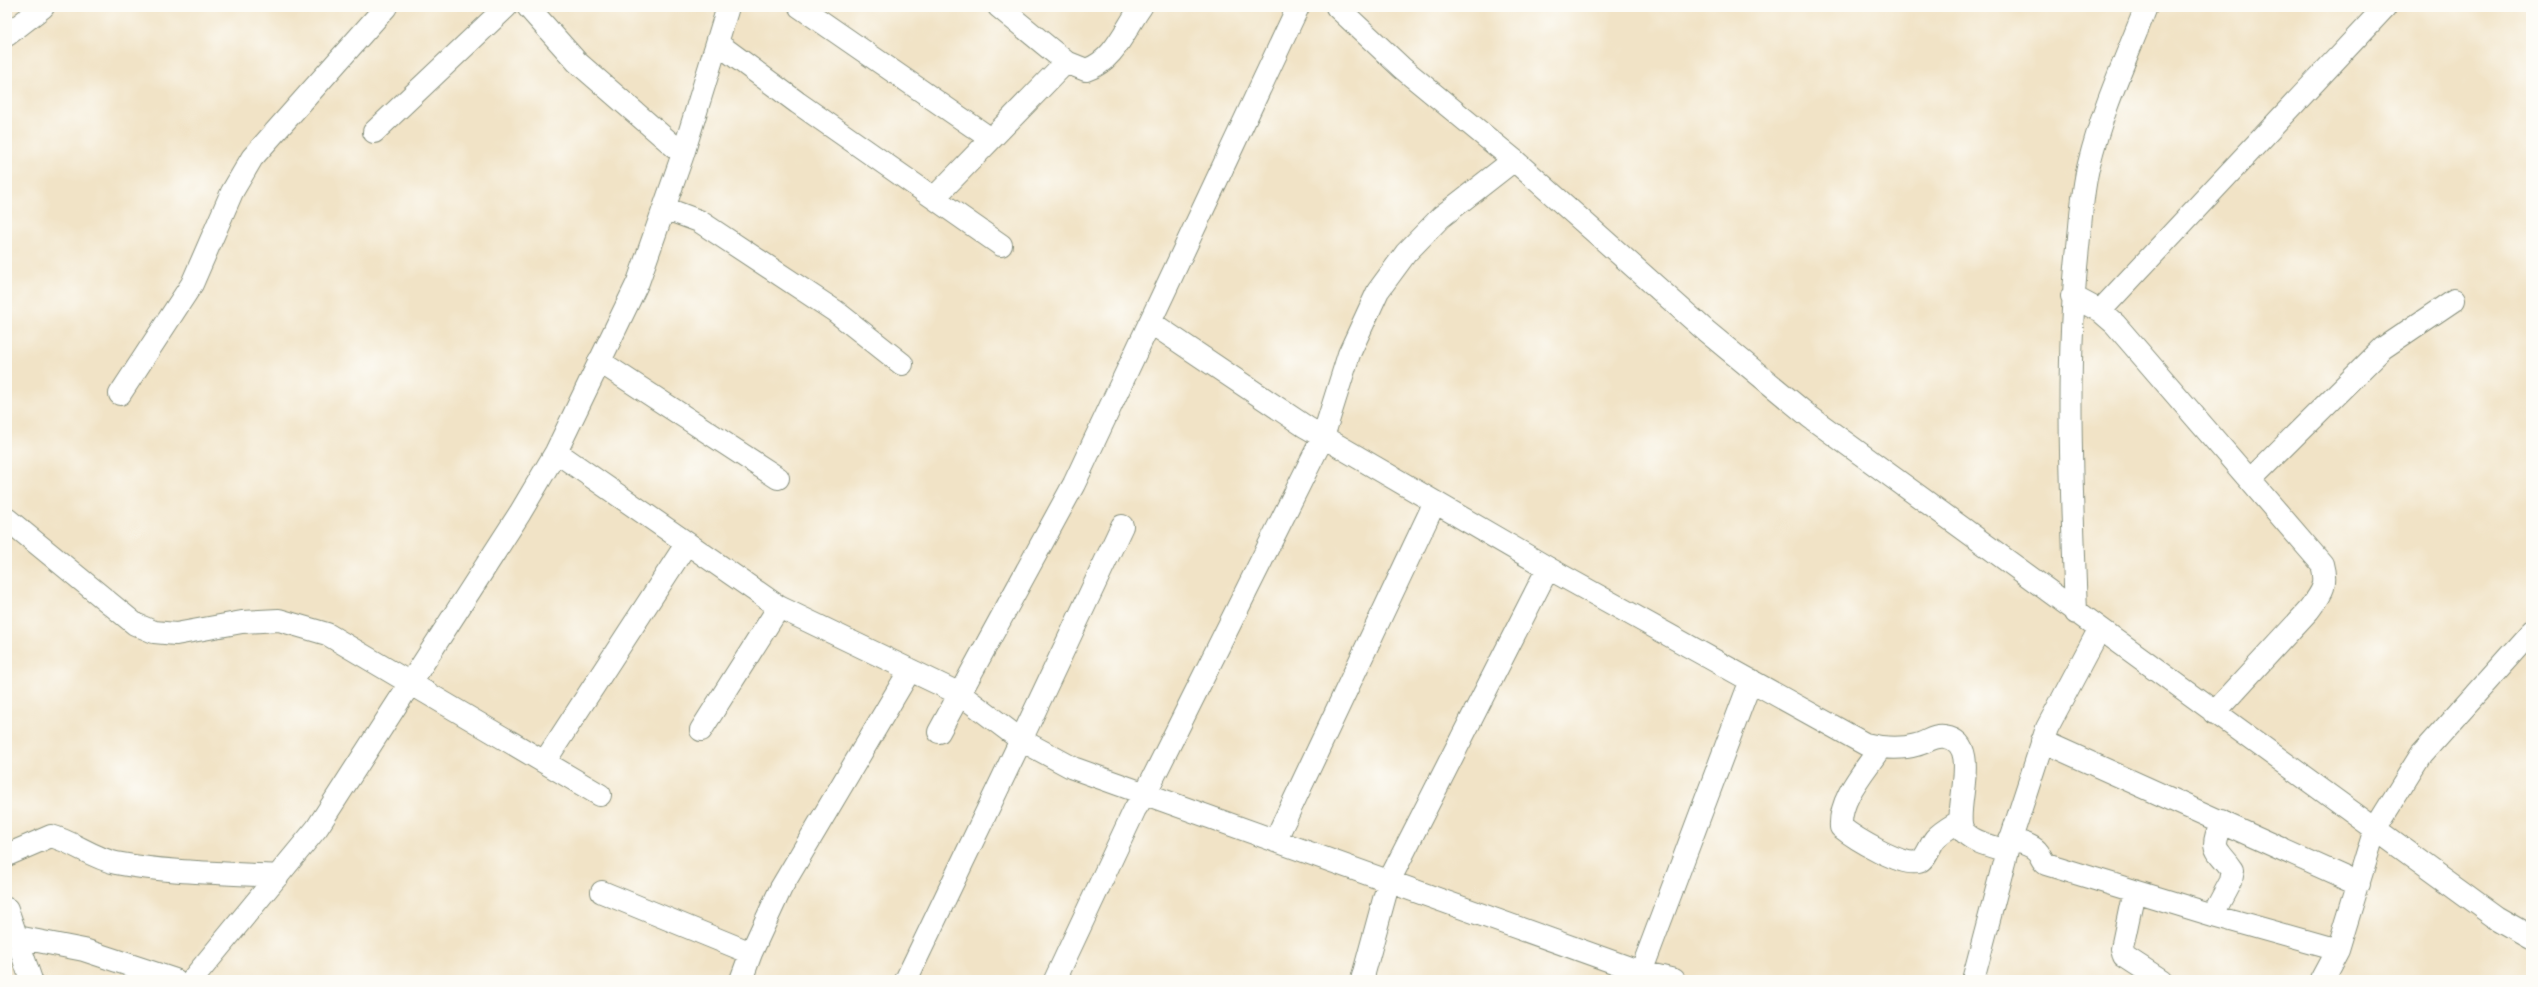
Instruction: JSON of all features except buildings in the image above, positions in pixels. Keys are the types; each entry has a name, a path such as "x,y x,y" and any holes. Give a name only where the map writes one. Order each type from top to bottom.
{"street":[{"path":"7,35 43,7"},
{"path":"120,394 192,284 232,192 252,158 386,7"},
{"path":"374,132 506,7"},
{"path":"528,7 577,62 684,154"},
{"path":"192,980 317,828 520,513 556,452 638,282 684,154 728,7"},
{"path":"800,7 991,140"},
{"path":"999,7 1066,62 1086,70 1096,67 1110,55 1141,7"},
{"path":"939,732 1074,484 1298,7"},
{"path":"1337,7 1402,68 1514,160 1706,331 1810,417 2099,630 2496,917 2531,937"},
{"path":"2076,613 2070,411 2072,296 2088,165 2100,123 2146,7"},
{"path":"2100,311 2385,7"},
{"path":"717,43 1001,245"},
{"path":"934,198 1066,62"},
{"path":"1055,980 1143,793 1149,785 1323,437 1349,354 1378,290 1406,253 1441,217 1514,160"},
{"path":"664,208 699,221 835,310 902,364"},
{"path":"2072,296 2100,311 2115,324 2322,564 2326,578 2323,591 2309,610 2214,713"},
{"path":"2250,480 2383,348 2454,300"},
{"path":"1150,322 1323,437 1548,568 1865,744 1880,748 1904,747 1933,738 1945,737 1956,742 1963,755 1966,776 1960,821 1964,832 1974,839 2033,848 2046,864 2134,892 2338,950"},
{"path":"599,361 778,478"},
{"path":"556,452 779,607 960,694 1021,740 1073,768 1641,972 1674,980"},
{"path":"1275,841 1435,502"},
{"path":"7,519 135,624 154,632 176,634 242,622 279,620 327,634 410,684 545,761 600,795"},
{"path":"906,980 1122,526"},
{"path":"545,761 687,543"},
{"path":"1362,980 1389,882 1548,568"},
{"path":"701,730 779,607"},
{"path":"1973,980 2008,845 2042,741 2059,703 2099,630"},
{"path":"2322,980 2338,950 2375,829 2421,755 2531,632"},
{"path":"741,980 751,953 781,888 910,670"},
{"path":"1641,972 1751,680"},
{"path":"2042,741 2222,821 2358,884"},
{"path":"1880,748 1845,801 1840,817 1841,827 1851,836 1896,859 1914,864 1921,861 1935,838 1960,821"},
{"path":"2213,915 2231,881 2233,870 2215,846 2214,838 2222,821"},
{"path":"7,855 51,836 92,856 117,863 159,868 278,876"},
{"path":"602,892 751,953"},
{"path":"2134,892 2122,948 2124,956 2161,980"},
{"path":"7,909 11,936 31,980"},
{"path":"11,936 84,950 175,980"}]}
